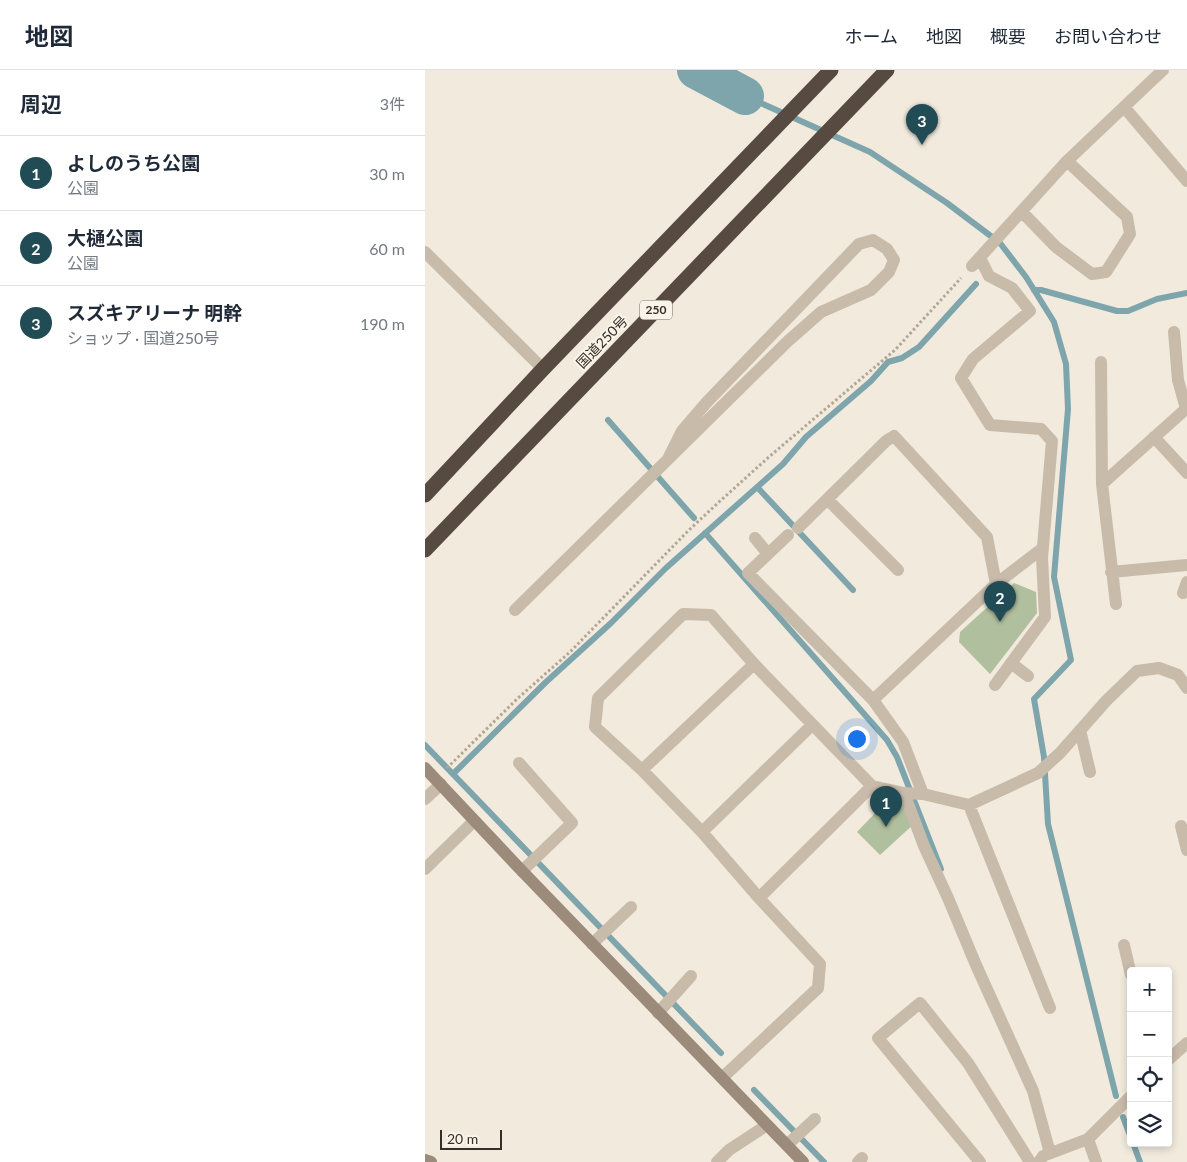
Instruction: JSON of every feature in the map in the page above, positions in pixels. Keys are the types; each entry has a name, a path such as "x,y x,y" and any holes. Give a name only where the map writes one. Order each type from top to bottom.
{"highway":[{"name":"国道250号","path":"425,495 543,369 831,70"},
{"name":"国道250号","path":"425,550 887,70"}],"street":[{"path":"995,685 1045,618 1043,548 1052,441 1041,429 990,425 961,378 973,359 1029,311 1012,288 989,276 976,262 1067,161 1163,70"},
{"path":"1124,107 1187,181"},
{"path":"1022,212 1056,247 1091,274 1106,272 1130,234 1127,217 1067,161"},
{"path":"515,610 787,342 821,312 871,290 889,272 893,260 887,249 873,240 859,244 701,409 682,431 668,459"},
{"path":"425,252 543,369"},
{"path":"1101,484 1186,408 1178,380 1174,332"},
{"path":"1101,362 1101,484 1116,604"},
{"path":"996,584 987,537 894,436 886,441 828,500 748,573 873,700 903,742 924,846 1033,1091 1050,1153"},
{"path":"1154,437 1187,473"},
{"path":"828,500 898,570"},
{"path":"755,538 768,554"},
{"path":"873,700 996,584 1043,548"},
{"path":"1111,572 1187,565"},
{"path":"722,1078 818,988 820,964 702,832 642,770 595,727 598,698 683,614 711,615 754,664 872,786 969,805 1038,773 1060,753 1106,701 1137,671 1159,668 1178,675 1187,688"},
{"path":"1011,663 1028,676"},
{"path":"642,770 754,664"},
{"path":"702,832 812,725"},
{"path":"1080,730 1089,772"},
{"path":"519,763 572,823 522,871"},
{"path":"425,768 803,1162"},
{"path":"425,799 441,784"},
{"path":"759,898 872,786"},
{"path":"969,805 1050,1008"},
{"path":"425,869 474,821"},
{"path":"1181,826 1187,850"},
{"path":"592,944 631,907"},
{"path":"1124,945 1129,967"},
{"path":"658,1013 691,976"},
{"path":"980,1162 878,1038 921,1003 968,1063 1030,1162"},
{"path":"1171,1057 1187,1043"},
{"path":"1039,1162 1043,1156 1088,1139 1127,1100"},
{"path":"787,1145 815,1119"},
{"path":"717,1162 729,1150 767,1126"},
{"path":"1088,1139 1096,1162"},
{"path":"425,1160 431,1162"}],"path":[{"path":"450,764 517,699 570,652 689,530 719,502 895,350 976,262"}],"green space":[{"path":"1014,583 1036,592 1037,613 990,674 959,642 960,632"},
{"path":"875,801 909,804 916,822 880,855 857,832 877,811 872,805"}],"waterway":[{"path":"696,70 745,96"},
{"path":"745,96 870,152 947,203 1000,243 1026,277 1054,322 1066,364 1068,409 1054,577 1071,660 1034,699 1044,757 1048,824 1116,1096"},
{"path":"453,774 666,568 783,464 806,437 871,381 888,362 902,358 919,347 976,284"},
{"path":"1034,290 1041,290 1117,311 1128,311 1157,299 1187,293"},
{"path":"608,420 694,518"},
{"path":"758,488 853,590"},
{"path":"705,533 887,740 897,757 941,869"},
{"path":"425,745 721,1053"},
{"path":"754,1090 824,1162"},
{"path":"1123,1117 1127,1128"},
{"path":"1134,1147 1140,1162"}],"place":[{"name":"スズキアリーナ 明幹","path":"922,145"},
{"name":"大樋公園","path":"1000,622"},
{"name":"よしのうち公園","path":"886,827"}]}
